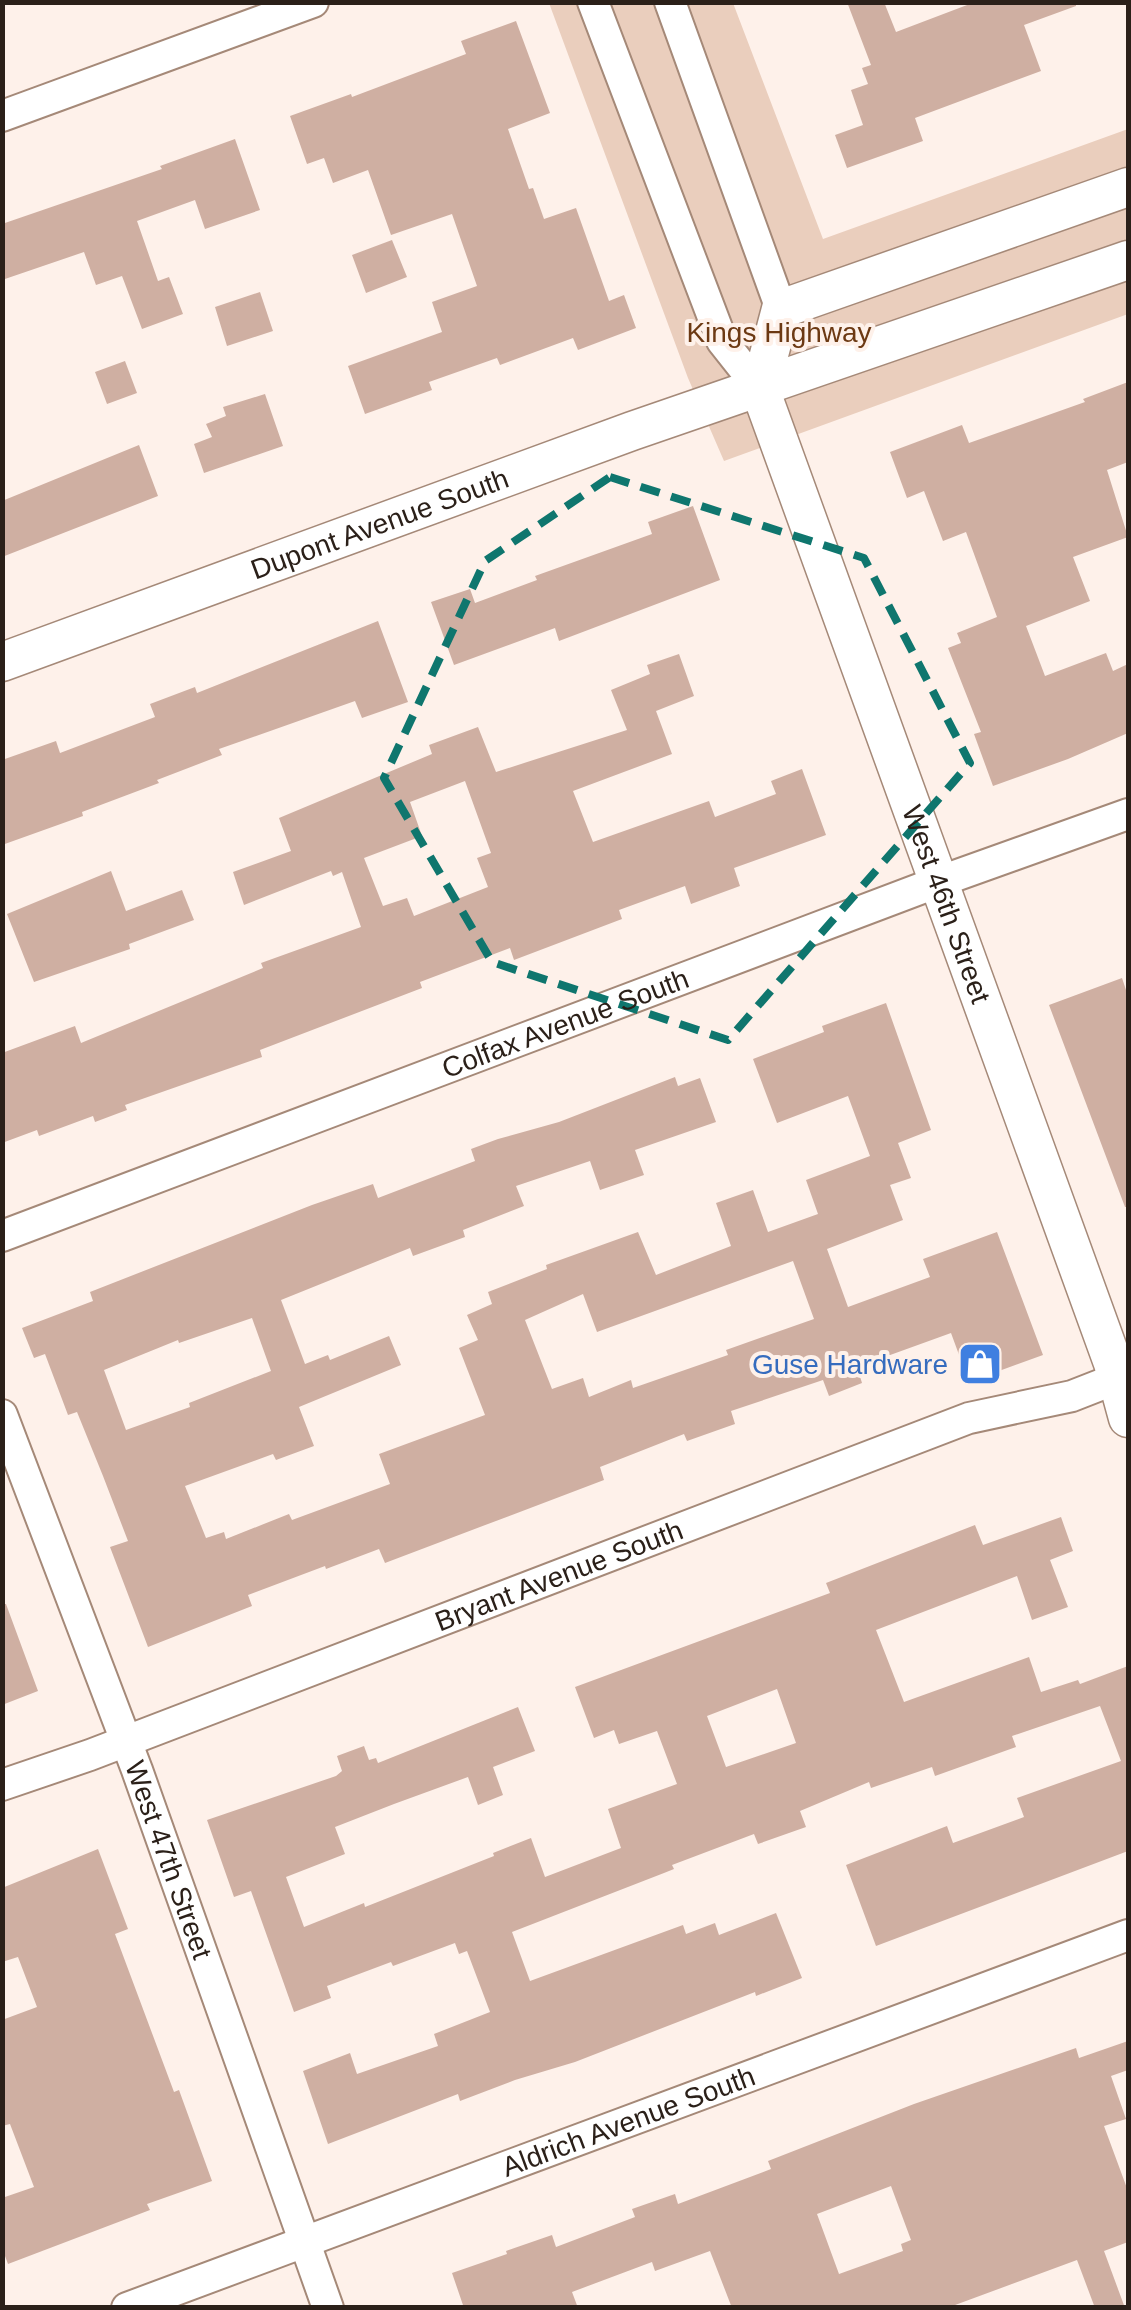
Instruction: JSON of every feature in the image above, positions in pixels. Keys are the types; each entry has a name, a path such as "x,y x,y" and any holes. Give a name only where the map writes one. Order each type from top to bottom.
{"street":[{"path":"2,116 313,2"},
{"path":"592,2 722,342 760,389"},
{"path":"670,2 781,309 760,389"},
{"path":"781,309 1128,187"},
{"path":"760,389 1128,260"},
{"name":"Dupont Avenue South","path":"2,662 632,431 760,389"},
{"name":"West 46th Street","path":"760,389 938,882 1120,1367 1128,1418"},
{"name":"Colfax Avenue South","path":"2,1236 938,882 1128,814"},
{"name":"Bryant Avenue South","path":"2,1785 970,1418 1072,1396 1120,1367"},
{"name":"West 47th Street","path":"2,1415 125,1741 328,2308"},
{"name":"Aldrich Avenue South","path":"127,2308 1128,1935"}],"highlighted area":[{"path":"610,477 864,558 970,763 728,1040 492,962 384,778 485,561"}],"green space":[{"name":"Kings Highway","path":"549,3 733,3 823,239 1128,129 1128,314 724,461 688,378"}],"building":[{"path":"847,2 884,2 896,32 975,2 1076,2 1076,6 1024,25 1041,71 915,118 923,141 847,168 835,135 863,125 851,90 868,84 862,68 871,65"},
{"path":"516,21 550,113 508,129 529,189 533,188 544,219 576,208 609,301 624,295 636,328 578,350 573,338 500,365 497,358 429,382 432,390 365,414 348,366 442,332 432,302 477,286 452,214 391,235 368,170 333,183 324,158 307,164 290,116 466,54 461,41"},
{"path":"235,139 260,210 205,229 195,200 137,221 158,281 169,277 183,314 142,329 122,276 96,285 84,252 2,280 2,224 162,169 160,166"},
{"path":"392,240 407,277 366,293 352,255"},
{"path":"260,292 273,331 227,346 215,307"},
{"path":"125,361 137,393 107,404 95,372"},
{"path":"1128,382 1128,462 1107,470 1128,537 1073,557 1090,601 1026,626 1045,676 1106,653 1113,671 1128,664 1128,733 993,786 974,734 981,732 948,648 961,643 957,633 997,617 966,532 943,541 924,491 907,498 890,452 962,425 969,443 1085,402 1083,399"},
{"path":"265,394 283,446 204,473 194,444 212,437 206,424 226,416 223,407"},
{"path":"139,445 158,496 2,557 2,501"},
{"path":"693,506 720,580 559,641 555,628 454,665 431,602 470,589 475,603 537,580 535,576 652,534 648,522"},
{"path":"378,621 408,702 362,718 355,701 219,749 222,755 157,780 159,783 2,845 2,760 56,741 60,753 155,717 150,704 195,687 197,693"},
{"path":"679,654 694,696 656,711 672,754 573,791 593,842 709,801 715,817 776,794 771,781 802,769 826,835 734,868 740,886 691,904 685,886 619,910 622,919 514,960 510,948 420,982 422,988 260,1050 262,1057 125,1105 127,1110 95,1122 93,1116 39,1136 37,1130 2,1143 2,1053 75,1026 81,1043 263,968 261,963 361,927 342,872 333,876 331,871 244,905 233,872 291,851 279,818 432,754 429,745 478,727 496,772 627,730 611,690 650,674 647,665","holes":["465,781 491,853 477,858 488,887 414,916 407,898 383,906 364,858 422,836 410,802"]},
{"path":"111,871 126,911 182,890 194,920 129,944 130,949 34,982 7,914"},
{"path":"1122,978 1128,996 1128,1207 1049,1005"},
{"path":"886,1003 931,1130 898,1143 911,1178 890,1185 903,1220 827,1249 848,1307 930,1277 923,1259 997,1232 1043,1355 969,1382 951,1333 857,1367 862,1383 829,1396 823,1380 731,1411 735,1424 687,1441 684,1434 600,1467 604,1480 385,1563 379,1549 326,1569 325,1566 248,1595 252,1606 148,1647 110,1547 128,1541 103,1476 77,1412 68,1415 45,1354 34,1358 22,1328 93,1301 90,1292 312,1205 373,1184 378,1198 475,1161 471,1149 559,1122 675,1077 678,1086 700,1078 716,1122 635,1150 644,1175 600,1190 590,1161 516,1186 524,1206 463,1230 465,1237 413,1256 410,1248 281,1300 305,1364 328,1355 330,1360 389,1336 401,1365 299,1407 314,1446 276,1460 273,1454 185,1486 206,1538 224,1532 226,1539 289,1514 292,1520 390,1484 379,1454 485,1415 459,1348 478,1340 467,1315 492,1304 488,1292 547,1269 546,1265 638,1232 656,1275 731,1246 716,1203 753,1190 768,1232 818,1214 806,1180 870,1156 848,1096 777,1123 753,1059 824,1032 822,1026","holes":["793,1261 814,1319 726,1350 728,1355 633,1388 631,1380 589,1397 583,1378 552,1389 525,1320 583,1294 597,1332","252,1318 271,1371 126,1430 104,1370 178,1340 179,1343"]},
{"path":"1061,1517 1073,1551 1050,1560 1068,1607 1032,1620 1017,1576 876,1630 904,1702 1029,1657 1041,1692 1078,1680 1080,1684 1128,1666 1128,1851 876,1946 846,1865 947,1826 953,1843 1024,1817 1017,1798 1121,1761 1100,1706 1012,1736 1016,1747 935,1776 932,1767 871,1788 869,1782 800,1811 806,1827 758,1844 754,1834 512,1932 530,1981 683,1925 686,1934 715,1923 719,1935 776,1913 802,1978 756,1996 755,1992 575,2062 460,2101 458,2094 328,2144 303,2071 350,2053 357,2074 438,2046 434,2034 490,2012 467,1951 459,1954 455,1943 327,1986 331,1998 294,2012 251,1891 234,1897 207,1820 336,1776 342,1771 337,1756 364,1746 369,1760 376,1758 378,1763 518,1707 535,1751 493,1767 503,1795 478,1805 468,1777 394,1804 335,1827 345,1854 286,1877 304,1927 364,1903 365,1907 531,1838 545,1877 621,1848 608,1809 677,1784 657,1731 619,1744 614,1730 594,1738 575,1687 830,1593 826,1583 975,1525 983,1545","holes":["777,1689 796,1743 726,1767 707,1716"]},
{"path":"2,1604 6,1604 38,1691 2,1705"},
{"path":"98,1849 128,1929 115,1934 212,2181 147,2204 150,2210 8,2264 2,2248 2,2198 34,2187 10,2124 2,2126 2,2020 37,2007 18,1957 2,1962 2,1888"},
{"path":"1128,2041 1128,2070 1111,2076 1126,2119 1104,2126 1128,2191 1128,2242 1104,2251 1125,2308 1095,2308 1077,2260 947,2308 732,2308 710,2251 655,2271 652,2262 572,2292 578,2308 464,2308 452,2273 507,2254 506,2251 552,2235 556,2247 635,2217 632,2209 675,2194 678,2204 771,2169 768,2161 914,2104 1076,2048 1079,2058","holes":["891,2186 911,2240 901,2244 903,2251 839,2274 817,2214"]}],"place":[{"name":"Guse Hardware","path":"980,1364"}]}
